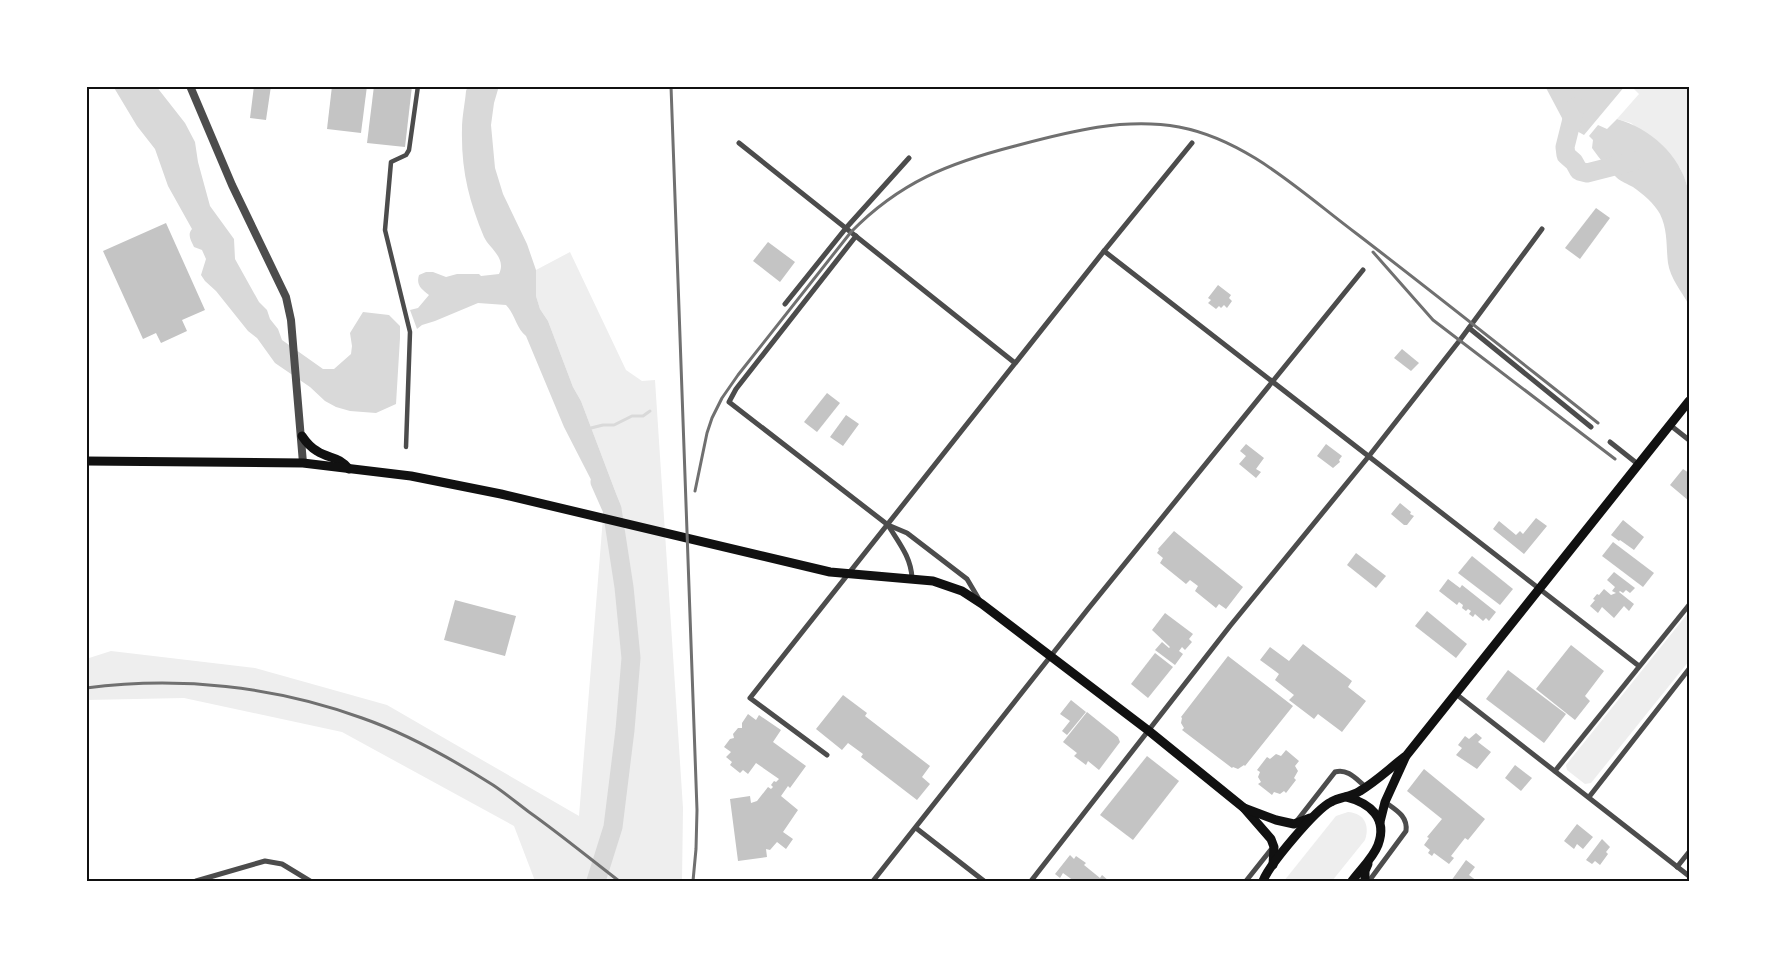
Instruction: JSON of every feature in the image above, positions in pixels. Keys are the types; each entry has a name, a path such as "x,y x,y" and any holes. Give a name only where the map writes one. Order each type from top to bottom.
{"main road":[{"path":"1263,881 1273,865 1313,816 1332,800 1358,793 1406,756 1689,401"},
{"path":"302,436 311,447 324,455 343,461 349,469"},
{"path":"86,461 303,463 411,476 501,494 798,565 850,574 912,578 948,585 962,591 982,604 1149,731 1244,808 1271,839 1274,847 1273,865"},
{"path":"1365,881 1365,871 1380,836 1380,822 1385,802 1406,756"},
{"path":"1346,797 1357,800 1371,809 1380,822"},
{"path":"1244,808 1294,824 1313,816"},
{"path":"1352,881 1372,855"}],"street":[{"path":"190,86 232,185 286,297 291,320 303,463"},
{"path":"406,447 410,332 385,230 391,162 406,155 409,150 418,86"},
{"path":"827,755 750,698 1192,142"},
{"path":"739,143 1015,363"},
{"path":"785,304 846,228 909,158"},
{"path":"1031,881 1240,614 1369,456 1469,328 1542,229"},
{"path":"856,236 736,389 729,402 888,525 907,533 968,579 982,604"},
{"path":"1104,251 1639,666"},
{"path":"873,881 1272,381 1363,270"},
{"path":"1469,328 1591,427"},
{"path":"1670,425 1689,440"},
{"path":"1610,442 1639,465"},
{"path":"888,525 906,554 912,578"},
{"path":"1555,771 1689,605"},
{"path":"1589,797 1689,669"},
{"path":"1456,694 1689,876"},
{"path":"1294,824 1335,772 1347,773 1366,787"},
{"path":"1369,881 1404,834 1406,827 1403,816 1385,802"},
{"path":"916,828 984,881"},
{"path":"1246,881 1274,847"},
{"path":"1677,867 1689,852"},
{"path":"196,881 265,861 282,864 310,881"}],"shaded area":[{"path":"113,86 156,86 185,123 195,142 198,162 210,206 234,239 235,259 259,302 267,310 282,340 323,369 334,369 351,354 350,333 363,312 389,315 400,326 396,404 376,413 350,411 336,407 325,401 310,387 275,363 257,338 248,331 201,275 206,259 202,250 194,247 190,235 192,229 168,186 155,149 137,126"},
{"path":"468,86 499,86 491,125 495,168 503,194 527,244 536,270 536,296 540,309 548,321 573,387 581,401 620,504 604,505 564,427 526,336 506,305 478,303 422,325 417,329 410,310 418,308 429,295 418,282 419,275 433,272 446,277 457,274 479,274 481,276 499,274 501,268 499,258 484,237 467,185 463,158 462,124"},
{"path":"1545,86 1625,86 1584,135 1573,129 1566,130 1562,118"},
{"path":"1631,86 1689,86 1689,190 1680,168 1631,123 1617,119 1639,94"},
{"path":"1617,119 1629,123 1652,136 1671,154 1684,177 1690,202 1689,305 1669,269 1663,220 1658,210 1641,193 1616,177 1592,148 1593,140 1589,136 1598,125 1607,129"},
{"path":"570,252 626,370 642,381 655,380 683,808 682,881 535,881 514,826 342,732 184,698 86,700 86,659 111,651 255,668 387,705 579,816 604,505 620,504 581,401 573,387 548,321 540,309 536,296 536,270"},
{"path":"1689,612 1689,661 1591,783 1585,784 1567,770 1566,765"},
{"path":"1348,812 1362,817 1367,829 1365,840 1332,881 1284,881 1336,816"}],"building":[{"path":"254,86 271,86 266,120 250,118"},
{"path":"332,86 367,86 361,133 327,129"},
{"path":"374,86 412,86 405,147 367,143"},
{"path":"1596,208 1610,218 1580,259 1565,248"},
{"path":"166,223 205,310 182,320 187,331 161,343 156,333 143,339 103,251"},
{"path":"768,242 795,262 780,282 753,261"},
{"path":"1218,285 1231,295 1229,298 1232,301 1227,308 1224,305 1216,309 1208,303 1211,300 1208,298"},
{"path":"1402,349 1419,363 1411,371 1394,358"},
{"path":"827,393 840,403 817,432 804,422"},
{"path":"846,415 859,424 843,446 830,437"},
{"path":"1246,444 1264,458 1256,469 1261,472 1256,478 1239,464 1246,456 1240,451"},
{"path":"1326,444 1342,456 1339,460 1340,462 1333,468 1317,456"},
{"path":"1683,469 1689,473 1689,501 1670,485"},
{"path":"1400,503 1414,516 1407,525 1404,525 1391,514"},
{"path":"1536,518 1547,526 1524,554 1493,529 1499,521 1516,535 1520,531 1523,534"},
{"path":"1623,520 1644,537 1634,550 1611,535"},
{"path":"1174,531 1243,587 1226,609 1219,604 1216,608 1195,591 1198,586 1190,580 1186,584 1160,563 1163,558 1157,553 1158,549"},
{"path":"1613,542 1654,573 1643,587 1602,556"},
{"path":"1356,553 1386,576 1376,588 1347,565"},
{"path":"1472,556 1513,589 1500,605 1458,573"},
{"path":"1614,572 1635,588 1630,593 1626,590 1623,593 1619,592 1634,604 1629,611 1624,606 1614,618 1602,607 1598,613 1590,606 1597,594 1599,595 1604,589 1611,595 1616,593 1612,591 1615,587 1607,580"},
{"path":"1448,579 1460,588 1462,585 1496,612 1489,621 1486,618 1483,621 1475,614 1473,617 1469,614 1471,611 1468,609 1466,611 1459,602 1457,605 1439,591"},
{"path":"455,600 516,616 505,656 444,640"},
{"path":"1427,611 1467,644 1456,658 1415,626"},
{"path":"1165,613 1193,634 1189,639 1192,642 1185,650 1182,647 1179,651 1183,654 1175,665 1155,650 1162,642 1170,647 1152,630"},
{"path":"1303,644 1352,681 1348,687 1366,701 1342,732 1318,714 1314,719 1289,700 1294,695 1275,680 1279,674 1260,660 1270,647 1289,661"},
{"path":"1571,645 1604,671 1585,696 1590,701 1575,720 1536,689"},
{"path":"1155,653 1173,667 1148,698 1131,684"},
{"path":"1228,656 1293,706 1245,766 1238,769 1232,768 1182,730 1184,728 1181,723 1181,717"},
{"path":"1508,670 1566,714 1544,743 1486,699"},
{"path":"843,695 867,713 865,716 930,766 922,777 930,784 917,800 861,757 863,754 848,743 842,750 816,729"},
{"path":"1071,700 1086,712 1067,735 1062,731 1070,721 1060,714"},
{"path":"1087,712 1118,737 1120,742 1099,770 1088,761 1086,765 1074,756 1077,753 1063,742"},
{"path":"748,714 756,720 759,715 781,730 773,742 806,766 790,788 788,786 781,796 798,810 783,832 793,839 786,849 777,842 770,850 766,849 767,857 738,861 730,799 750,796 751,803 757,801 768,787 771,789 773,787 771,785 774,781 776,782 779,779 756,763 748,774 743,770 740,773 730,765 732,762 726,757 731,752 724,747 730,739 734,738 733,734 738,728 742,728 742,723"},
{"path":"1476,733 1482,738 1478,742 1491,752 1477,769 1456,755 1462,748 1458,745 1465,736 1469,739"},
{"path":"1286,750 1299,761 1295,766 1298,771 1294,778 1296,780 1286,793 1284,791 1280,794 1274,792 1272,795 1258,784 1261,782 1258,777 1260,772 1257,770 1267,757 1270,759 1276,754 1281,756"},
{"path":"1147,756 1179,781 1133,840 1100,815"},
{"path":"1515,765 1532,778 1521,791 1505,778"},
{"path":"1424,769 1485,819 1468,840 1465,838 1451,856 1454,858 1449,864 1434,853 1432,856 1428,853 1430,850 1424,845 1429,838 1427,837 1442,819 1407,791"},
{"path":"1577,824 1593,837 1583,849 1577,844 1574,849 1564,841"},
{"path":"1602,839 1610,847 1606,852 1608,854 1600,865 1595,861 1592,864 1586,860"},
{"path":"1070,855 1074,859 1076,856 1086,863 1084,865 1100,878 1102,875 1109,881 1074,881 1063,873 1060,878 1055,874"},
{"path":"1466,860 1475,867 1469,875 1477,881 1451,881"}],"waterway":[{"path":"1575,107 1565,147 1566,155 1574,162 1579,171 1587,173 1634,161"},
{"path":"587,429 603,425 614,425 632,416 643,416 650,411"},
{"path":"596,881 613,827 625,730 631,658 624,587 612,509 600,482"}],"railway":[{"path":"671,86 697,810 693,881"},
{"path":"695,491 707,433 722,398 851,232 869,215 907,187 947,167 991,153 1075,131 1116,125 1158,124 1179,127 1228,143 1251,156 1295,186 1598,423"},
{"path":"1373,252 1433,320 1615,459"},
{"path":"86,688 156,683 226,686 295,698 379,724 429,748 493,785 619,881"}]}
